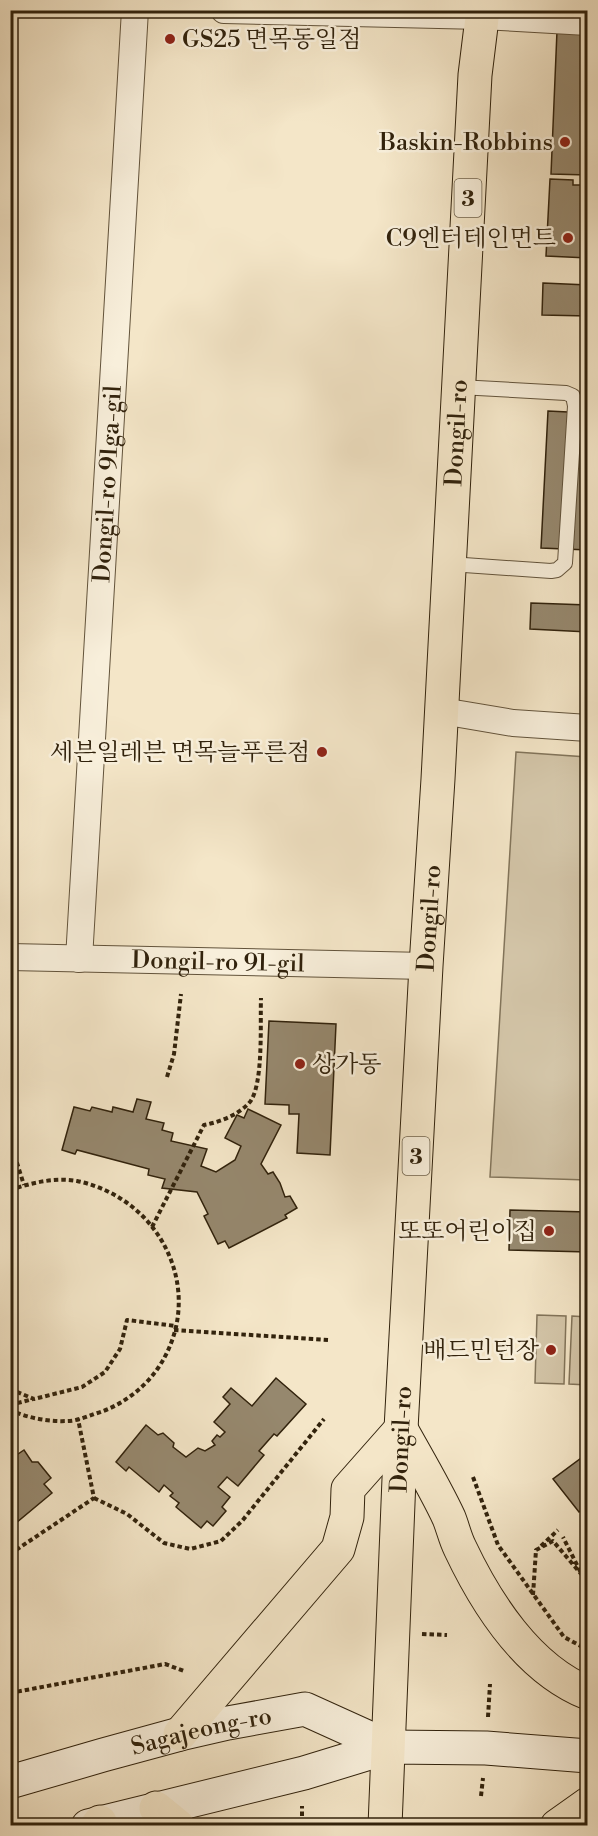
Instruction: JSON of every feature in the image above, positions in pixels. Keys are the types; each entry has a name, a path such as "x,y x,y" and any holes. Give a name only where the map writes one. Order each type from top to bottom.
{"main road":[{"name":"Dongil-ro","path":"385,1826 401,1429 426,966 442,711 475,75 483,13"},
{"path":"180,1734 338,1549 347,1517 348,1489 401,1429 449,1519 471,1571 502,1621 552,1672 574,1687 588,1692"},
{"name":"Sagajeong-ro","path":"10,1782 180,1734 305,1709 389,1747"},
{"name":"Sagajeong-ro","path":"95,1824 163,1820 389,1747 486,1748 588,1756"},
{"path":"556,1826 588,1804"}],"street":[{"name":"Dongil-ro 91ga-gil","path":"79,959 135,10"},
{"path":"224,10 483,13 588,22"},
{"path":"442,711 513,723 588,728"},
{"name":"Dongil-ro 91-gil","path":"10,957 426,966"}],"lane":[{"path":"450,564 551,571 557,570 565,563 575,406 573,396 566,393 459,387"}],"path":[{"path":"167,1077 174,1054 181,994"},
{"path":"152,1227 204,1125 221,1122 250,1102 259,1074 261,998"},
{"path":"10,1142 24,1185"},
{"path":"10,1190 38,1181 76,1181 112,1192 143,1214 166,1245 178,1281 178,1319 167,1355 144,1386 110,1410 69,1422 27,1418 10,1410"},
{"path":"10,1405 82,1387 105,1372 120,1349 127,1320 175,1328 328,1340"},
{"path":"10,1389 34,1399"},
{"path":"78,1419 94,1498"},
{"path":"94,1498 127,1514 164,1543 190,1549 221,1540 242,1521 324,1419"},
{"path":"473,1477 498,1545 564,1637 588,1650"},
{"path":"10,1554 94,1498"},
{"path":"533,1594 536,1550 558,1530"},
{"path":"536,1550 553,1541 582,1575 563,1537"},
{"path":"10,1693 165,1664 184,1671"}],"shaded area":[{"path":"516,752 587,757 587,1180 490,1177"},
{"name":"배드민턴장","path":"537,1315 566,1316 564,1384 535,1383"},
{"name":"배드민턴장","path":"572,1316 587,1317 587,1385 569,1384"}],"building":[{"path":"557,31 588,32 588,175 551,174"},
{"path":"550,179 573,180 573,185 588,185 588,258 546,256"},
{"path":"543,283 588,285 588,316 542,315"},
{"path":"548,411 588,413 588,550 541,548"},
{"path":"531,603 588,605 588,632 530,629"},
{"name":"상가동","path":"269,1021 336,1024 330,1155 297,1153 299,1114 289,1114 289,1105 265,1104"},
{"path":"137,1099 151,1102 146,1119 164,1123 162,1130 173,1133 171,1141 207,1149 201,1166 216,1172 235,1160 241,1146 225,1138 237,1115 244,1118 248,1109 281,1125 261,1164 268,1174 273,1172 285,1197 290,1196 297,1208 285,1215 287,1218 229,1248 225,1241 218,1244 204,1216 208,1214 197,1192 162,1188 165,1179 148,1175 149,1169 77,1150 75,1154 62,1150 74,1107 90,1111 92,1107 112,1112 113,1107 133,1112"},
{"name":"또또어린이집","path":"510,1210 588,1212 588,1252 509,1250"},
{"path":"276,1378 306,1404 277,1436 274,1434 259,1451 264,1455 238,1486 227,1477 218,1487 230,1497 222,1507 226,1511 213,1526 207,1521 201,1528 176,1507 179,1503 170,1496 173,1493 164,1485 159,1492 129,1467 126,1471 116,1462 146,1425 158,1435 163,1433 174,1443 173,1447 186,1457 198,1448 205,1451 215,1445 212,1441 217,1435 220,1437 225,1432 214,1422 230,1404 223,1397 231,1388 252,1406"},
{"path":"10,1450 15,1456 24,1450 32,1462 38,1462 51,1478 44,1484 52,1493 10,1528"},
{"path":"588,1453 588,1519 582,1510 579,1512 553,1479"}],"place":[{"name":"GS25 면목동일점","path":"170,39"},
{"name":"Baskin-Robbins","path":"565,142"},
{"name":"C9엔터테인먼트","path":"568,238"},
{"name":"세븐일레븐 면목늘푸른점","path":"322,752"},
{"name":"상가동","path":"300,1064"},
{"name":"또또어린이집","path":"549,1231"},
{"name":"배드민턴장","path":"551,1350"}]}
